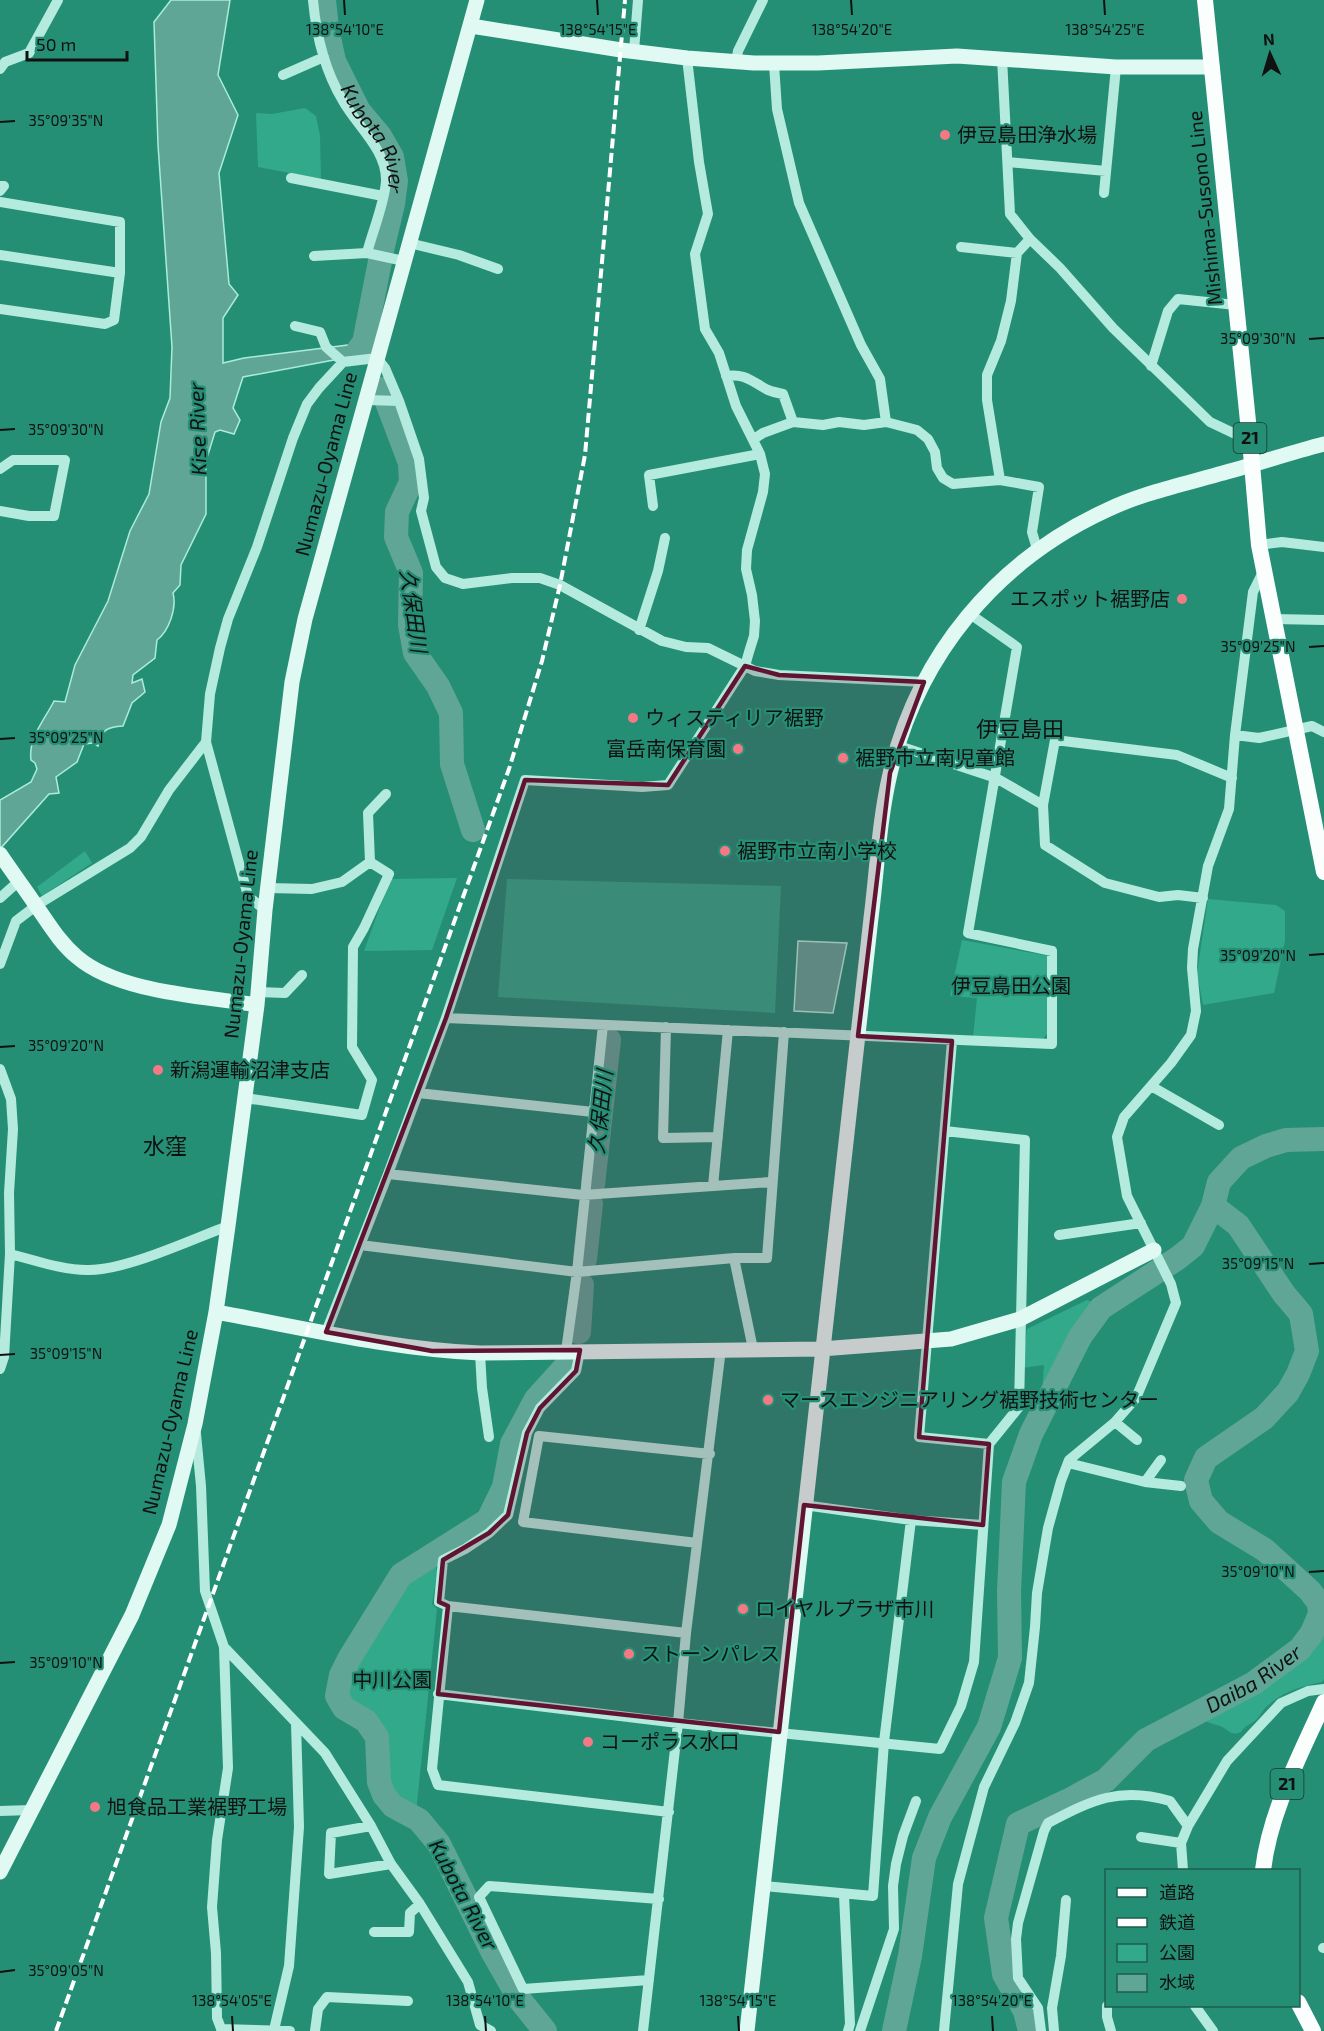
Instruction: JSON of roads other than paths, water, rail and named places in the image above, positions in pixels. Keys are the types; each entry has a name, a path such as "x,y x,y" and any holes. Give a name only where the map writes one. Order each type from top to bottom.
{"main road":[{"name":"Mishima-Susono Line","path":"1205,0 1250,441 1258,545 1324,872"},
{"name":"21","path":"1263,1869 1265,1852 1285,1789 1324,1702"},
{"path":"1300,2004 1313,2031"}],"street":[{"path":"0,69 5,62 29,52 58,0"},
{"path":"313,0 315,24 324,57 342,100 377,150 385,169 386,182 371,254"},
{"name":"Numazu-Oyama Line","path":"0,1872 132,1615 169,1525 195,1424 216,1312 245,1098 292,682 305,619 370,401 377,358 477,0"},
{"path":"634,51 638,0"},
{"path":"736,62 738,51 763,0"},
{"path":"471,26 634,51 736,62 818,63 957,56 1116,67 1212,67"},
{"path":"283,75 324,57"},
{"path":"326,1332 446,1018 525,780 642,787 668,785 745,666 754,636 752,594 746,569 747,550 763,492 765,474 754,439 736,406 719,353 705,329 695,254 708,214 687,58"},
{"path":"1002,58 1010,214 1030,239 1151,366 1210,422 1250,441"},
{"path":"774,64 777,109 799,203 861,345 880,379 886,422"},
{"path":"1104,193 1116,67"},
{"path":"1008,162 1106,171"},
{"path":"291,178 383,196"},
{"path":"0,186 4,186 0,191"},
{"path":"0,202 120,222 120,273 114,320 105,324 0,309"},
{"path":"1000,480 987,400 987,375 1001,341 1011,301 1017,253 1030,239"},
{"path":"409,243 459,255 498,269"},
{"path":"961,248 1017,253"},
{"path":"314,256 371,254 404,261"},
{"path":"0,255 120,273"},
{"path":"1151,366 1168,311 1178,299 1236,305"},
{"path":"295,327 320,332 326,347 342,361"},
{"path":"265,910 248,896 206,742 210,694 228,618 257,547 293,438 307,404 342,361 377,358 385,368 419,459 424,498 421,511 436,567 446,578 463,584 512,578 540,578 560,585 662,641 708,648 755,671 779,675 924,682"},
{"path":"726,376 734,375 752,379 768,390 783,394 793,422"},
{"path":"370,401 399,401"},
{"path":"754,439 763,433 793,422 823,425 839,422 864,424 886,422 917,430 928,439 935,452 938,468 943,478 953,484 1000,480 1039,487 1032,532 1037,549"},
{"path":"751,2030 779,1732 821,1349 885,806 890,773 906,722 924,682 945,645 992,590 1037,549 1108,509 1251,464 1324,444"},
{"path":"653,506 649,475 760,454"},
{"path":"0,469 13,460 65,460 54,516 29,516 0,511"},
{"path":"639,630 658,571 665,538"},
{"path":"1258,545 1282,542 1324,547"},
{"path":"944,2031 958,1884 984,1787 1015,1723 1029,1683 1040,1570 1048,1528 1068,1463 1115,1422 1136,1398 1176,1303 1171,1284 1127,1196 1117,1137 1125,1117 1171,1063 1191,1035 1196,1011 1192,968 1193,949 1208,866 1229,810 1235,735 1253,592 1264,569"},
{"path":"446,1018 1052,1044 1052,951 968,933 1017,647 970,614"},
{"path":"1274,620 1324,620"},
{"path":"1235,735 1259,738 1312,726 1324,732"},
{"path":"1203,898 1178,895 1159,897 1105,883 1045,845 1043,805 1055,740 1177,755 1232,778"},
{"path":"0,964 16,921 37,905 130,848 141,837 169,790 206,742"},
{"path":"899,747 996,778 1043,805"},
{"path":"370,862 368,813 386,794"},
{"path":"0,854 62,941 76,956 97,971 118,980 146,987 258,998 285,993 302,975"},
{"path":"268,888 312,889 342,882 370,862"},
{"path":"245,1098 362,1115 372,1080 352,1047 353,947 389,874 370,862"},
{"path":"0,898 17,879"},
{"path":"603,1025 576,1272 573,1351 576,1371 540,1408 527,1433 507,1515 489,1533 443,1560 439,1602 448,1606 686,1633"},
{"path":"666,1027 663,1138 718,1137"},
{"path":"713,1186 728,1030"},
{"path":"360,1245 576,1272 734,1258 766,1258 784,1032"},
{"path":"952,1041 919,1437 989,1444"},
{"path":"0,1069 11,1099 13,1129 6,1259 4,1357 0,1369"},
{"path":"1151,1086 1219,1125"},
{"path":"418,1094 593,1112"},
{"path":"438,1694 678,1724 940,1749 961,1706 974,1662 989,1444 1019,1407 1025,1140 945,1131"},
{"path":"388,1174 583,1195 771,1182"},
{"path":"1059,1235 1141,1223"},
{"path":"6,1259 70,1269 89,1270 115,1267 228,1226"},
{"path":"216,1312 432,1351 480,1353 821,1349 951,1339 1020,1319 1154,1250"},
{"path":"734,1258 753,1349"},
{"path":"643,2031 669,1812 686,1633 710,1454 721,1349"},
{"path":"480,1353 489,1437"},
{"path":"1115,1422 1137,1440"},
{"path":"195,1424 201,1486 205,1591 224,1647 228,1768 212,1907 216,1953 217,2018 222,2030 290,2031"},
{"path":"527,1433 710,1454"},
{"path":"539,1436 523,1522 697,1544"},
{"path":"1145,1482 1161,1460"},
{"path":"1068,1463 1145,1482 1181,1486"},
{"path":"804,1505 911,1520 983,1525"},
{"path":"764,1886 873,1896 884,1742 911,1520"},
{"path":"448,1606 432,1769 438,1785 669,1812"},
{"path":"224,1647 326,1753 371,1826 391,1864 420,1904 468,1982 478,2028 491,2031"},
{"path":"1183,1869 1181,1843 1188,1826 1227,1761 1281,1703 1308,1690 1324,1689"},
{"path":"274,2030 289,1965 299,1827 296,1723"},
{"path":"1041,2031 1038,2008 1018,1978 1016,1939 1025,1898 1048,1823 1108,1796 1136,1795 1170,1801 1188,1826"},
{"path":"860,2031 894,1929 893,1886 896,1864 903,1836 916,1801"},
{"path":"0,1811 31,1810"},
{"path":"371,1826 331,1833 329,1874 391,1864"},
{"path":"1141,1837 1181,1843"},
{"path":"649,1980 523,1989 479,1897 489,1886 659,1899"},
{"path":"844,1894 850,2024 848,2031"},
{"path":"1054,2031 1052,2008 1061,1956 1066,1900"},
{"path":"374,1932 410,1932 410,1913 420,1904"},
{"path":"315,2031 318,2009 327,1997 408,2001"},
{"path":"1107,2007 1111,2031"},
{"path":"1196,2007 1213,2031"}],"water":[{"name":"Kise River","path":"171,0 230,0 218,75 238,115 219,173 229,284 238,295 223,318 223,363 244,358 364,343 355,356 243,377 233,408 240,420 234,434 220,430 215,432 206,461 206,514 181,565 180,585 173,593 174,605 171,619 157,640 155,658 133,675 132,683 142,679 145,692 132,703 123,726 106,730 98,746 93,743 84,744 77,762 56,777 59,793 49,794 0,849 0,800 31,782 37,769 31,760 34,737 54,701 65,702 75,665 108,601 130,531 149,494 161,422 170,398 172,347 158,145 154,22"},
{"path":"798,941 847,943 833,1013 794,1011"}],"waterway":[{"name":"Kubota River","path":"324,0 334,61 359,111 380,136 392,157 396,181 364,343 359,349"},
{"name":"久保田川","path":"382,389 410,463 411,482 397,512 396,537 411,573 410,625 415,653 438,686 451,713 452,764 473,830"},
{"name":"久保田川","path":"593,1185 609,1040"},
{"name":"Daiba River","path":"894,2031 910,1956 924,1858 940,1817 989,1727 1010,1658 1009,1592 1014,1482 1031,1434 1080,1337 1101,1308 1193,1246 1213,1206 1219,1182 1241,1158 1266,1146 1286,1140 1324,1139"},
{"name":"久保田川","path":"585,1259 591,1204"},
{"name":"Daiba River","path":"1030,2031 1025,2011 1004,1974 996,1918 1018,1824 1106,1780 1146,1740 1254,1683 1300,1649 1312,1633 1320,1614 1319,1603 1310,1591 1265,1550 1219,1522 1201,1501 1196,1480 1206,1458 1264,1418 1288,1392 1307,1351 1301,1314 1284,1294 1238,1225 1213,1206"},
{"name":"久保田川","path":"579,1332 582,1285"},
{"name":"Kubota River","path":"545,2031 520,2000 492,1951 439,1844 419,1820 393,1806 384,1795 379,1782 377,1737 366,1721 344,1708 337,1696 341,1675 349,1659 401,1575 488,1520 504,1487 512,1444 536,1399 565,1367"}],"railway":[{"path":"56,2031 509,769 542,661 560,585 585,455 625,0"}],"place":[{"name":"伊豆島田浄水場","path":"945,135"},
{"name":"エスポット裾野店","path":"1182,599"},
{"name":"ウィスティリア裾野","path":"633,718"},
{"name":"富岳南保育園","path":"738,749"},
{"name":"裾野市立南児童館","path":"843,758"},
{"name":"裾野市立南小学校","path":"725,851"},
{"name":"新潟運輸沼津支店","path":"158,1070"},
{"name":"マースエンジニアリング裾野技術センター","path":"768,1400"},
{"name":"ロイヤルプラザ市川","path":"743,1609"},
{"name":"ストーンパレス","path":"629,1654"},
{"name":"コーポラス水口","path":"588,1742"},
{"name":"旭食品工業裾野工場","path":"95,1807"}],"district":[{"name":"伊豆島田","path":"1020,729"},
{"name":"水窪","path":"165,1146"}],"park label":[{"name":"伊豆島田公園","path":"1011,986"},
{"name":"中川公園","path":"392,1680"}]}
